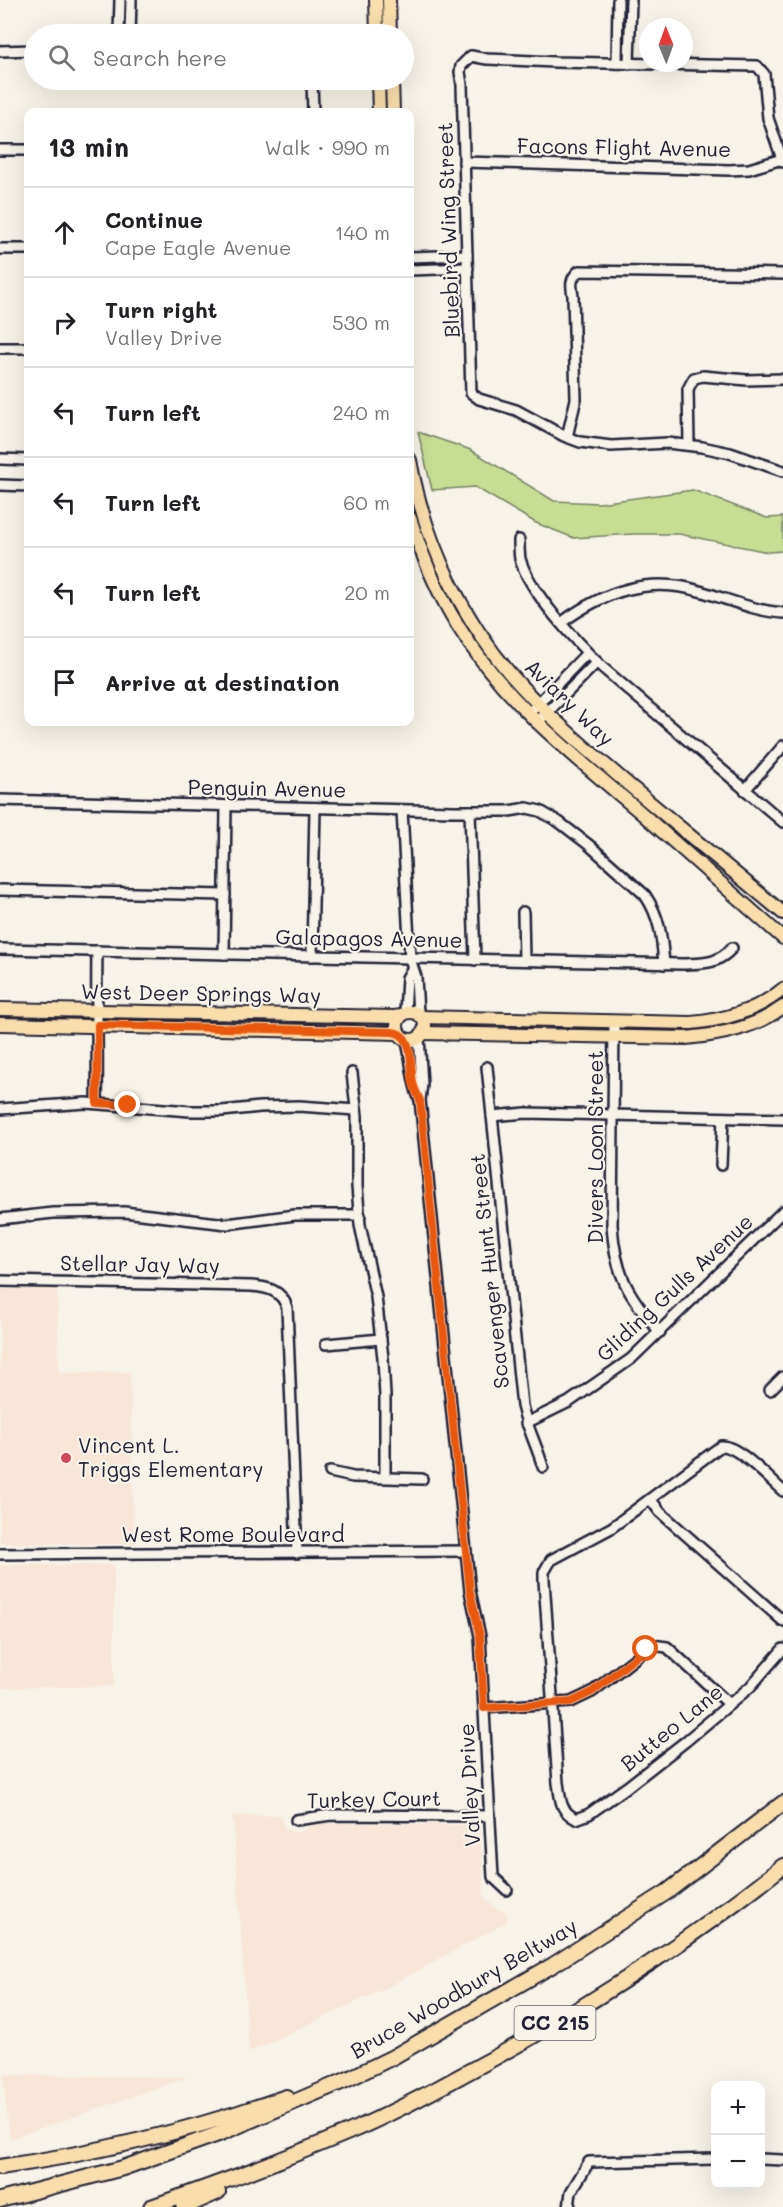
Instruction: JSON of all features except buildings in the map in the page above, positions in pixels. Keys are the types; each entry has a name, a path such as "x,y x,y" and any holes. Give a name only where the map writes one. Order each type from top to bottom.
{"highway":[{"name":"Bruce Woodbury Beltway","path":"0,2200 123,2168 221,2133 346,2080 393,2057 553,1965 667,1892 783,1803"},
{"name":"CC 215","path":"151,2207 352,2131 423,2097 510,2050 594,2000 663,1954 783,1866"},
{"path":"0,2167 77,2154 158,2136 283,2098 393,2057"},
{"path":"184,2207 309,2148"}],"main road":[{"path":"376,0 377,24"},
{"path":"389,0 390,24"},
{"path":"378,90 379,108"},
{"path":"392,90 393,108"},
{"name":"Aviary Way","path":"414,494 437,553 463,607 498,659 547,713 622,779 783,913"},
{"name":"Aviary Way","path":"414,530 425,562 441,597 458,627 489,671 537,723 783,938"},
{"name":"West Deer Springs Way","path":"0,1024 96,1019 411,1015 691,1023 714,1020 759,1005 783,989"},
{"path":"421,1035 424,1025 411,1015 397,1024 402,1036 415,1039 421,1035 686,1038 727,1033 758,1022 783,1007"},
{"name":"West Deer Springs Way","path":"0,1009 96,1019 402,1036"}],"street":[{"path":"119,24 120,0"},
{"path":"130,24 131,0"},
{"path":"618,0 617,63 753,65 761,70 766,83 765,95 771,130 782,160"},
{"path":"629,64 631,0"},
{"path":"0,51 24,51"},
{"name":"Bluebird Wing Street","path":"567,437 516,410 475,397 470,388 460,72 464,62 471,56 487,59 617,63"},
{"path":"312,90 313,108"},
{"path":"0,150 24,150"},
{"name":"Facons Flight Avenue","path":"464,162 712,170 749,169 782,160"},
{"path":"0,249 24,249"},
{"path":"414,257 467,255"},
{"path":"414,270 468,268"},
{"path":"783,274 582,270 576,274 570,285 573,296 576,399 567,437 580,442 611,446 654,443 689,445 730,453 783,471"},
{"path":"0,348 24,348"},
{"path":"689,445 687,389 694,378 703,376 747,380 783,379"},
{"path":"0,459 24,460"},
{"path":"0,485 24,486"},
{"path":"519,540 520,557 524,568 561,623 587,653 783,822"},
{"path":"561,623 585,606 611,593 642,586 659,585 688,588 751,608 783,614"},
{"path":"528,714 587,653"},
{"path":"537,723 597,662"},
{"path":"745,790 783,746"},
{"name":"Penguin Avenue","path":"0,800 402,810 509,811 532,808 573,832 645,895 661,930 664,964"},
{"path":"224,954 226,806"},
{"path":"312,956 315,808"},
{"path":"402,810 410,959 416,977 411,1015"},
{"path":"470,811 475,960"},
{"path":"0,890 225,895"},
{"path":"523,912 524,960"},
{"name":"Galapagos Avenue","path":"0,949 664,964 717,961 732,948"},
{"path":"97,1103 98,951"},
{"name":"Divers Loon Street","path":"614,1021 612,1225 614,1252 630,1295 660,1332"},
{"name":"Valley Drive","path":"421,1035 420,1100 470,1591 480,1636 493,1877 507,1890"},
{"name":"Valley Drive","path":"402,1036 409,1050 413,1085 420,1100"},
{"name":"Scavenger Hunt Street","path":"487,1067 522,1406 543,1467"},
{"path":"352,1073 356,1110 360,1215 376,1297 381,1340 385,1396 385,1478"},
{"path":"0,1109 97,1103 198,1111 299,1106 356,1110"},
{"path":"492,1116 526,1113 783,1119"},
{"path":"721,1165 723,1118"},
{"name":"Gliding Gulls Avenue","path":"526,1423 569,1402 631,1359 783,1210"},
{"path":"0,1219 53,1213 124,1212 227,1224 295,1215 360,1215"},
{"name":"Stellar Jay Way","path":"0,1281 251,1286 271,1289 278,1293 285,1300 287,1308 297,1553"},
{"path":"326,1344 381,1340"},
{"path":"770,1390 783,1377"},
{"path":"554,1704 544,1580 551,1560 611,1528 693,1469 716,1448 726,1446 738,1452 783,1491"},
{"path":"330,1472 353,1477 422,1479"},
{"path":"651,1500 660,1512 783,1621"},
{"name":"West Rome Boulevard","path":"0,1554 466,1551"},
{"path":"484,1708 571,1702 606,1682 652,1645 667,1647 729,1704"},
{"name":"Butteo Lane","path":"554,1704 560,1798 566,1814 576,1819 589,1814 627,1788 686,1741 761,1676 783,1649"},
{"name":"Turkey Court","path":"296,1820 331,1815 489,1816"},
{"path":"569,2207 571,2192 589,2162 711,2159"},
{"path":"765,2159 783,2160"}],"shaded area":[{"name":"Vincent L. Triggs Elementary","path":"0,1289 57,1289 59,1373 130,1372 134,1544 0,1543"},
{"path":"0,1565 114,1565 114,1686 0,1688"},
{"path":"281,1815 284,1828 298,1833 318,1823 480,1825 484,1897 495,1908 506,1912 507,1922 384,1989 249,2052 233,1816"},
{"path":"3,2075 188,2077 10,2139"}],"green space":[{"path":"418,432 471,450 554,501 599,503 693,490 767,518 783,517 783,551 768,552 679,534 574,538 536,523 475,487 432,490"}],"place":[{"name":"Vincent L. Triggs Elementary","path":"66,1458"}],"route":[{"path":"128,1105 97,1103 98,1025 392,1032 406,1039 413,1085 420,1100 470,1591 480,1636 484,1708 571,1702 592,1692 646,1649"}]}
